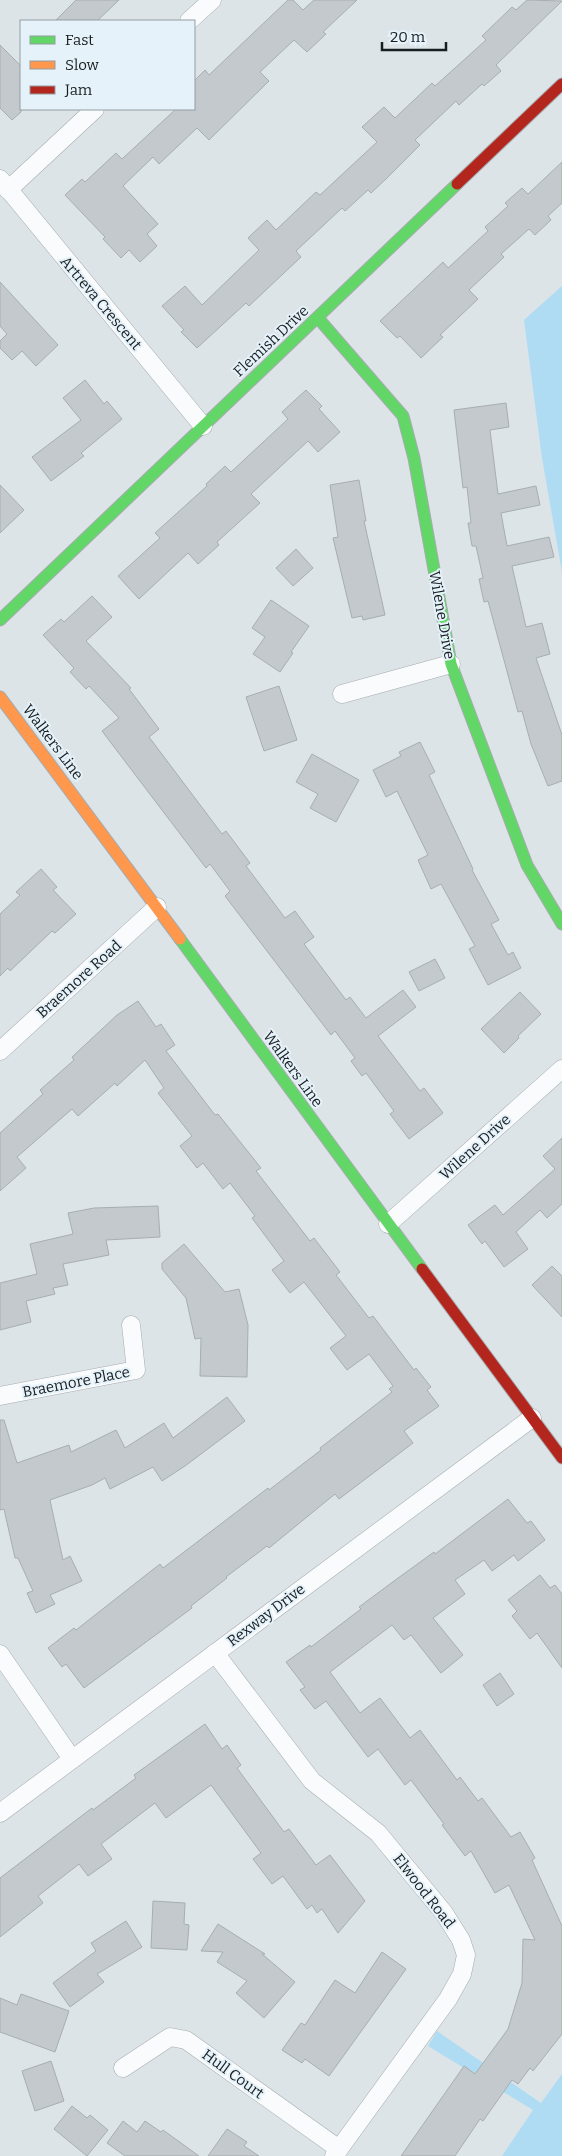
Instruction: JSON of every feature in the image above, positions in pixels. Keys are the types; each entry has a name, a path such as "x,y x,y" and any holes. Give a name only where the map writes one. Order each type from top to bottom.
{"street":[{"path":"190,20 212,0"},
{"name":"Flemish Drive","path":"0,620 562,84"},
{"path":"4,184 94,110"},
{"name":"Artreva Crescent","path":"4,184 203,426"},
{"name":"Wilene Drive","path":"318,318 402,416 414,458 451,664 527,866 562,924"},
{"path":"342,694 451,664"},
{"name":"Walkers Line","path":"0,697 157,907 337,1156 562,1458"},
{"name":"Braemore Road","path":"0,1050 157,907"},
{"name":"Wilene Drive","path":"388,1224 562,1069"},
{"name":"Braemore Place","path":"0,1396 136,1370 131,1325"},
{"name":"Rexway Drive","path":"0,1813 532,1418"},
{"name":"Elwood Road","path":"215,1653 312,1781 378,1833 444,1914 461,1940 466,1954 462,1974 448,1999 337,2153"},
{"path":"0,1654 72,1759"},
{"name":"Hull Court","path":"123,2068 170,2036 186,2040 337,2153"}],"shaded area":[{"path":"562,286 562,572 542,458 524,320"},
{"path":"437,2031 541,2103 562,2074 562,2156 502,2156 533,2110 428,2046"}],"building":[{"path":"76,0 119,0 98,20 56,20"},
{"path":"288,0 293,0 303,10 314,0 357,0 323,32 326,34 307,52 294,40 260,72 269,81 209,140 197,128 159,164 153,157 123,186 158,224 147,234 157,246 140,262 129,250 121,258 103,239 105,237 65,195 82,179 85,182 116,153 122,159 175,110 195,110 195,80 205,70 209,75"},
{"path":"527,0 562,1 496,65 501,71 484,86 482,84 459,105 456,101 415,140 420,145 387,178 371,193 368,190 345,211 342,208 296,251 301,257 249,306 246,303 197,348 181,332 184,330 162,306 185,286 202,305 259,250 248,238 267,220 276,230 316,192 320,195 377,142 362,127 384,107 395,118 432,83 435,86 486,40 482,36 512,7 516,10"},
{"path":"0,45 20,65 21,112 12,120 0,108"},
{"path":"562,162 562,203 548,216 551,220 535,235 529,229 501,254 504,257 469,290 478,299 440,335 443,337 421,358 400,336 397,338 380,321 443,262 448,268 488,231 485,227 508,206 505,203 522,188 528,194"},
{"path":"0,282 58,345 36,366 22,351 12,360 0,348 0,341 7,334 0,326"},
{"path":"85,380 104,404 107,401 122,419 81,453 84,456 51,481 32,457 81,420 63,398"},
{"path":"306,390 322,406 319,409 340,432 318,452 308,441 251,494 260,503 217,542 219,545 198,564 188,553 139,599 118,576 160,538 155,533 207,486 206,484 225,466 231,472 288,419 282,412"},
{"path":"506,403 509,427 490,430 498,494 536,486 540,505 501,513 507,546 549,537 554,557 512,566 526,627 542,623 550,654 536,658 562,735 562,781 548,786 531,744 522,711 518,712 488,601 484,602 479,579 483,578 476,546 472,546 468,523 471,523 467,487 463,488 454,410"},
{"path":"359,480 366,521 364,521 385,615 363,620 362,616 352,618 333,538 338,537 330,485"},
{"path":"0,485 24,510 0,533"},
{"path":"296,549 313,568 293,586 276,568"},
{"path":"92,596 112,617 86,641 131,688 129,689 159,729 149,737 222,834 226,831 250,863 246,866 285,918 295,911 314,937 304,944 346,1000 350,997 366,1018 403,990 416,1007 378,1036 420,1091 424,1088 443,1113 409,1139 390,1114 394,1111 366,1073 362,1076 351,1061 355,1058 335,1031 331,1035 225,896 230,891 210,864 206,868 102,731 119,718 89,686 86,689 70,672 74,668 43,635 61,619 64,622"},
{"path":"271,600 309,626 280,672 253,654 265,637 252,628"},
{"path":"279,686 297,740 264,751 246,697"},
{"path":"420,742 435,772 429,775 472,870 499,920 491,924 508,955 513,952 521,968 488,985 469,949 475,946 441,884 431,889 418,860 428,855 397,791 386,797 373,770 401,756 399,752"},
{"path":"312,754 359,780 336,822 310,808 318,794 296,782"},
{"path":"41,869 57,887 53,890 76,914 55,933 52,931 10,971 8,968 0,976 0,914 20,895 16,892"},
{"path":"435,959 445,978 419,991 409,972"},
{"path":"520,992 541,1014 518,1036 519,1038 504,1053 481,1029"},
{"path":"138,1001 156,1027 161,1024 175,1045 166,1051 215,1115 218,1114 261,1168 256,1171 310,1241 314,1238 340,1272 336,1275 369,1318 373,1316 414,1370 416,1368 431,1387 427,1390 439,1406 404,1431 413,1443 339,1499 335,1494 269,1548 267,1546 226,1577 191,1606 192,1608 84,1688 66,1664 62,1667 48,1648 74,1628 76,1630 160,1564 163,1568 268,1488 269,1490 392,1392 389,1389 393,1386 369,1354 347,1370 330,1348 346,1336 304,1282 290,1293 272,1270 284,1261 252,1218 255,1216 230,1183 223,1189 203,1163 197,1168 180,1146 192,1136 158,1093 164,1088 145,1060 117,1086 115,1083 78,1116 72,1109 17,1157 26,1168 0,1191 0,1133 43,1094 40,1090 74,1060 72,1057 117,1015"},
{"path":"562,1138 562,1204 547,1218 540,1210 516,1232 528,1249 504,1267 485,1241 482,1244 468,1225 495,1205 503,1215 555,1169 543,1156"},
{"path":"158,1206 160,1237 106,1240 109,1255 63,1264 68,1285 53,1288 55,1294 26,1301 31,1322 0,1330 0,1283 37,1274 30,1244 73,1234 68,1213 94,1208"},
{"path":"184,1244 225,1292 239,1289 248,1325 247,1377 200,1376 201,1338 195,1339 186,1298 162,1269 162,1263"},
{"path":"552,1266 562,1276 562,1317 532,1285"},
{"path":"227,1397 245,1421 162,1481 153,1467 110,1489 105,1478 92,1485 50,1500 63,1560 70,1556 82,1581 50,1595 55,1604 36,1613 27,1593 33,1591 18,1558 15,1558 4,1509 0,1510 0,1420 4,1420 17,1463 69,1445 71,1452 116,1430 125,1448 164,1423 173,1438"},
{"path":"508,1499 527,1523 531,1521 545,1540 518,1561 514,1555 492,1571 484,1560 455,1580 465,1594 433,1618 463,1655 441,1673 411,1635 404,1640 392,1625 330,1672 360,1713 380,1698 410,1738 420,1730 457,1780 460,1777 478,1801 482,1798 511,1837 520,1832 535,1858 532,1860 562,1926 562,2034 533,2071 530,2068 518,2084 512,2080 483,2121 480,2119 455,2156 401,2156 464,2066 475,2074 508,2029 522,1983 523,1939 535,1940 509,1885 495,1893 471,1851 465,1856 411,1780 405,1785 378,1749 368,1757 326,1701 315,1709 300,1690 305,1687 286,1662 310,1645 311,1647 361,1609 359,1607 434,1552 435,1554"},
{"path":"540,1575 550,1588 555,1585 562,1594 562,1668 537,1633 530,1639 512,1616 517,1611 508,1600"},
{"path":"500,1673 514,1694 497,1706 483,1685"},
{"path":"205,1724 222,1749 227,1745 241,1765 237,1768 284,1832 289,1829 316,1865 330,1855 365,1901 338,1933 322,1909 317,1913 312,1905 307,1909 283,1876 272,1884 253,1859 261,1853 211,1785 166,1818 155,1803 101,1844 112,1859 88,1876 79,1864 38,1896 43,1903 0,1937 0,1878 92,1808 93,1810 136,1778 134,1775"},
{"path":"153,1901 185,1903 184,1924 189,1925 187,1950 151,1948"},
{"path":"126,1921 142,1947 97,1974 104,1982 70,2007 53,1983 96,1951 91,1943"},
{"path":"218,1924 265,1954 262,1954 295,1982 264,2018 236,1993 247,1981 217,1962 223,1952 201,1951"},
{"path":"382,1952 406,1969 329,2076 305,2059 302,2063 282,2050 301,2023 305,2025 335,1980 355,1993"},
{"path":"21,1994 69,2011 55,2052 0,2032 0,1998 17,2005"},
{"path":"51,2061 64,2101 35,2111 22,2071"},
{"path":"72,2106 87,2118 90,2115 108,2130 87,2156 54,2129"},
{"path":"123,2121 137,2132 145,2121 161,2132 163,2130 199,2156 125,2156 107,2143"},
{"path":"227,2129 247,2142 244,2146 259,2156 208,2156"}],"traffic: fast":[{"path":"0,620 457,184"},
{"path":"318,318 403,416 414,458 451,664 527,865 562,924"},
{"path":"180,939 422,1269"}],"traffic: slow":[{"path":"0,697 180,939"}],"traffic: jam":[{"path":"457,184 562,84"},
{"path":"422,1269 562,1458"}]}
